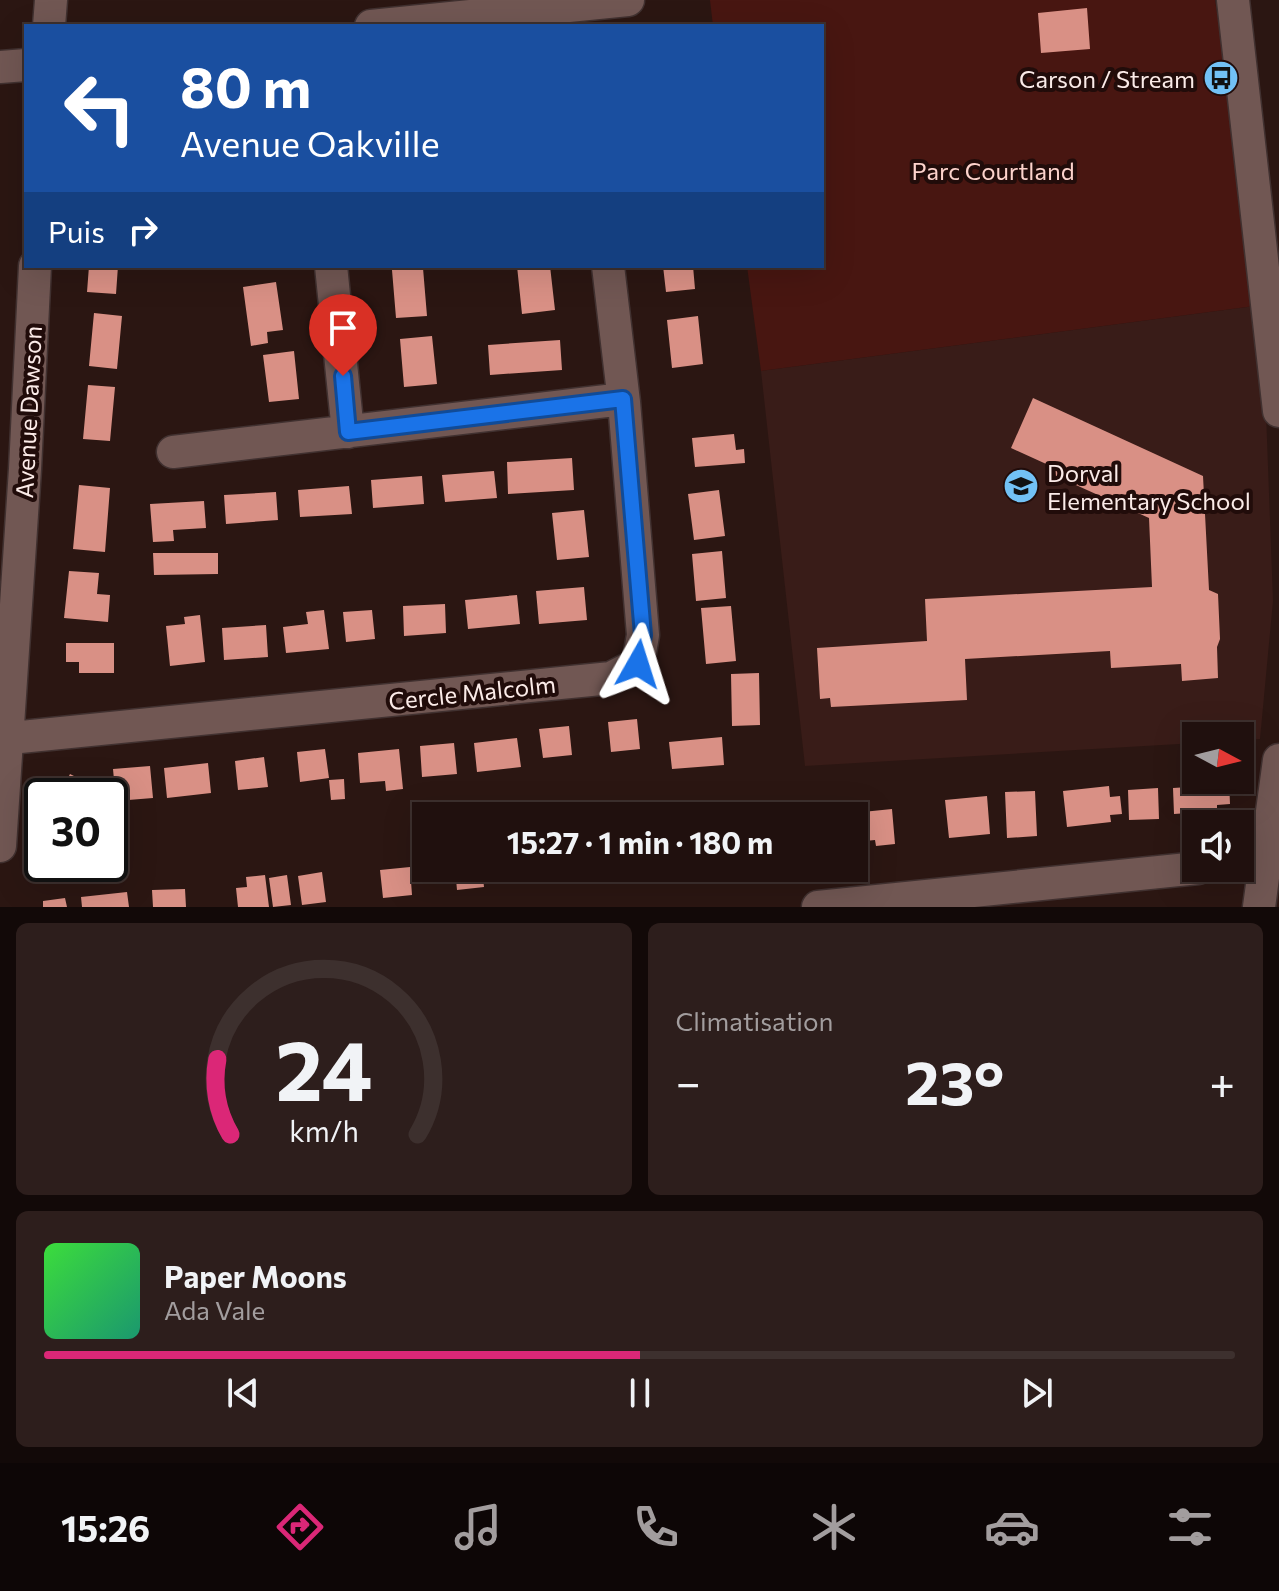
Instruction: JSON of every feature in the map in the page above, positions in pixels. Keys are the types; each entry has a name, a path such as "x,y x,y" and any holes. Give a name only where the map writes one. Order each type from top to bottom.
{"street":[{"path":"49,24 51,0"},
{"path":"413,24 579,16 628,0"},
{"path":"1233,0 1275,339 1279,411"},
{"path":"0,67 24,65"},
{"name":"Avenue Dawson","path":"0,846 3,740 25,469 35,268"},
{"path":"331,268 348,432"},
{"name":"Cercle Malcolm","path":"3,740 611,678 638,664 643,635 608,268"},
{"path":"173,452 623,399"},
{"path":"1259,907 1262,861 1279,760"},
{"path":"818,907 1182,870"}],"shaded area":[{"name":"Dorval Elementary School","path":"1262,305 1273,601 1260,739 1254,739 1254,722 1182,722 1182,744 805,766 761,371"}],"green space":[{"name":"Parc Courtland","path":"710,0 1215,0 1262,305 761,371 747,268 824,268 824,24 713,24"}],"building":[{"path":"1087,8 1090,49 1041,53 1038,13"},
{"path":"89,268 118,268 116,294 87,292"},
{"path":"423,268 427,316 396,318 392,270"},
{"path":"517,268 550,268 555,310 522,314"},
{"path":"663,268 693,268 695,289 666,292"},
{"path":"276,282 283,330 267,332 268,343 251,346 243,287"},
{"path":"94,313 122,316 117,369 89,366"},
{"path":"698,316 703,364 672,368 667,320"},
{"path":"432,336 437,384 404,387 400,339"},
{"path":"560,340 562,370 490,375 488,345"},
{"path":"294,351 299,399 269,402 263,355"},
{"path":"88,385 115,387 110,441 83,439"},
{"path":"1033,398 1203,476 1209,590 1218,594 1218,678 1182,681 1181,664 1111,668 1110,651 965,659 967,700 831,707 830,698 820,699 817,648 927,641 925,599 1152,587 1149,518 1056,476 1055,468 1011,448"},
{"path":"734,434 736,450 744,449 745,463 695,467 692,438"},
{"path":"572,458 574,490 508,494 507,462"},
{"path":"494,471 497,498 445,502 442,475"},
{"path":"422,476 424,504 373,508 371,480"},
{"path":"79,485 110,488 105,552 73,549"},
{"path":"349,486 352,514 300,517 298,490"},
{"path":"719,490 725,536 694,540 688,494"},
{"path":"276,492 278,520 226,524 224,495"},
{"path":"204,501 206,528 173,530 174,541 153,542 150,504"},
{"path":"584,510 589,557 557,560 552,513"},
{"path":"722,551 726,598 696,601 692,554"},
{"path":"153,553 218,553 218,574 154,575"},
{"path":"69,571 99,573 97,594 110,595 108,622 64,618"},
{"path":"584,587 587,620 539,624 536,591"},
{"path":"517,595 520,624 468,629 465,600"},
{"path":"445,604 446,633 404,636 403,606"},
{"path":"731,606 736,661 706,664 701,608"},
{"path":"324,610 329,649 286,653 283,627 308,624 306,612"},
{"path":"372,610 375,639 346,642 343,612"},
{"path":"200,615 205,662 170,666 166,626 185,624 184,617"},
{"path":"266,625 268,657 224,660 222,628"},
{"path":"66,643 114,643 114,673 79,673 79,662 66,662"},
{"path":"759,673 760,725 732,726 731,674"},
{"path":"637,719 640,749 611,752 608,722"},
{"path":"569,726 572,755 543,758 539,729"},
{"path":"722,737 724,765 672,769 669,742"},
{"path":"517,738 521,767 477,772 474,743"},
{"path":"454,743 457,774 422,777 420,746"},
{"path":"325,749 329,778 300,782 297,752"},
{"path":"399,749 403,789 386,791 385,781 360,783 358,753"},
{"path":"264,757 268,787 238,790 235,761"},
{"path":"208,763 211,793 167,798 164,768"},
{"path":"150,766 153,798 128,800 128,778 114,778 113,769"},
{"path":"344,779 345,799 331,800 329,780"},
{"path":"1109,786 1110,797 1120,796 1122,814 1110,815 1111,822 1067,827 1063,791"},
{"path":"1182,787 1182,794 1230,794 1230,804 1217,805 1217,810 1182,810 1182,813 1174,814 1173,788"},
{"path":"1158,788 1159,819 1129,820 1128,790"},
{"path":"1035,791 1037,836 1007,838 1005,792"},
{"path":"987,796 990,834 949,838 945,800"},
{"path":"892,809 895,844 876,846 875,840 868,841 868,811"},
{"path":"410,867 412,895 383,898 380,870"},
{"path":"322,872 326,902 302,905 298,876"},
{"path":"265,875 269,907 238,907 236,888 247,887 246,877"},
{"path":"287,875 291,905 273,907 269,878"},
{"path":"456,882 483,882 484,887 457,890"},
{"path":"185,889 186,907 153,907 152,890"},
{"path":"127,892 129,907 82,907 81,897"},
{"path":"65,898 67,907 43,907 43,901"}],"place":[{"name":"Carson / Stream","path":"1221,78"},
{"name":"Dorval Elementary School","path":"1021,486"}],"route":[{"path":"343,376 348,432 623,399 643,635 638,664"}]}
